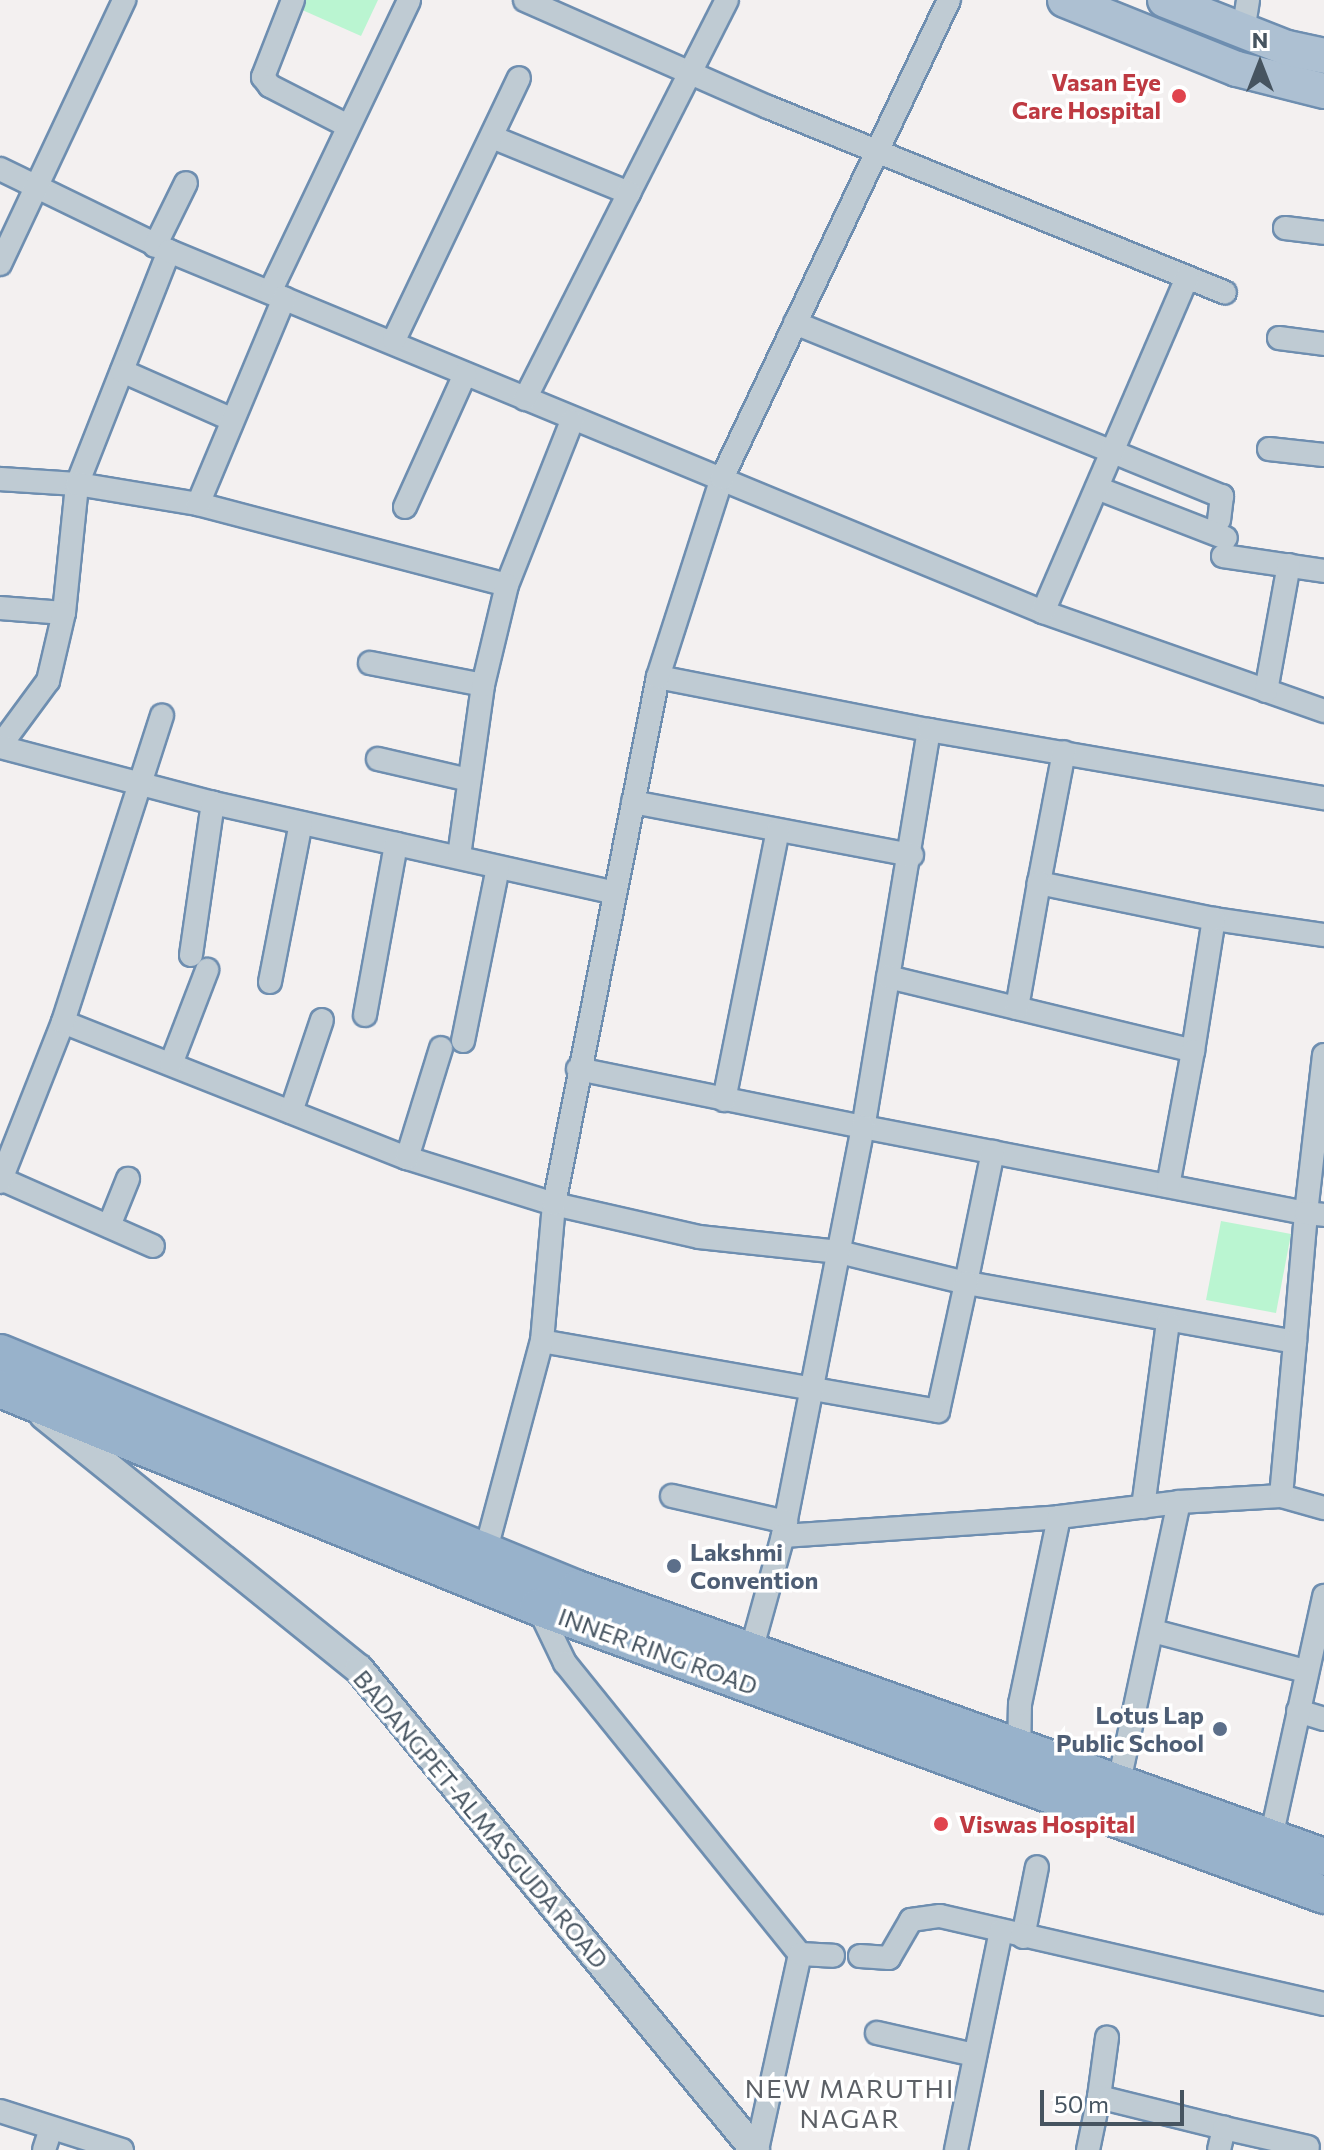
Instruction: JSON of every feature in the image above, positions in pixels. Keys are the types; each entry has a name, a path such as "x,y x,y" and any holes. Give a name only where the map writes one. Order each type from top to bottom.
{"highway":[{"name":"INNER RING ROAD","path":"0,1353 485,1553 1324,1857"},
{"name":"INNER RING ROAD","path":"13,1394 538,1607 1324,1895"}],"main road":[{"path":"1065,0 1161,41 1278,80 1324,91"},
{"path":"1165,0 1245,16 1287,48 1324,56"},
{"path":"1278,80 1287,48"}],"street":[{"path":"0,264 33,185 124,0"},
{"path":"293,0 263,77 270,86 348,126"},
{"path":"198,504 233,420 277,295 348,126 409,0"},
{"path":"525,0 556,6 692,76 1225,293"},
{"path":"525,399 692,76 727,0"},
{"path":"485,1553 542,1341 554,1204 578,1069 658,677 722,478 949,0"},
{"path":"394,340 519,78"},
{"path":"492,137 629,193"},
{"path":"0,169 162,248 394,340 572,421 722,478 1043,612 1324,711"},
{"path":"186,183 122,371 77,484 64,613 48,681 0,747 141,781 213,803 615,893"},
{"path":"1285,228 1324,233"},
{"path":"1043,612 1187,278"},
{"path":"795,323 1222,496 1223,538"},
{"path":"1279,338 1324,344"},
{"path":"122,371 233,420"},
{"path":"405,507 465,374"},
{"path":"459,856 483,685 507,585 572,421"},
{"path":"1269,449 1324,455"},
{"path":"0,479 77,484 198,504 507,585"},
{"path":"1097,488 1289,565 1324,571"},
{"path":"1266,691 1289,565"},
{"path":"0,608 64,613"},
{"path":"370,663 483,685"},
{"path":"658,677 929,730 1324,798"},
{"path":"153,1246 0,1181 63,1022 162,716"},
{"path":"751,1651 785,1529 839,1252 912,855 929,730"},
{"path":"1017,1008 1064,752"},
{"path":"378,759 469,780"},
{"path":"633,802 912,855"},
{"path":"171,1064 199,962 213,803"},
{"path":"270,982 301,823"},
{"path":"724,1100 778,830"},
{"path":"365,1015 396,844"},
{"path":"463,1041 498,868"},
{"path":"1039,883 1214,919 1324,935"},
{"path":"1168,1186 1214,919"},
{"path":"888,977 1193,1051"},
{"path":"291,1112 322,1020"},
{"path":"63,1022 407,1158 554,1204 699,1237 839,1252 966,1283 1168,1323 1295,1342"},
{"path":"407,1158 441,1048"},
{"path":"1281,1496 1295,1342 1315,1214 1324,1055"},
{"path":"578,1069 1315,1214"},
{"path":"542,1341 938,1411 993,1152"},
{"path":"109,1226 128,1179"},
{"path":"1143,1507 1168,1323"},
{"name":"BADANGPET-ALMASGUDA ROAD","path":"13,1394 359,1669 756,2150"},
{"path":"672,1496 785,1529 1059,1517 1179,1502 1281,1496 1324,1508"},
{"path":"1119,1783 1179,1502"},
{"path":"1014,1783 1021,1747 1020,1704 1059,1517"},
{"path":"1271,1838 1305,1671 1320,1628 1324,1596"},
{"path":"538,1607 565,1663 800,1954 833,1956"},
{"path":"1153,1631 1305,1671"},
{"path":"1298,1711 1324,1719"},
{"path":"1023,1937 1037,1867"},
{"path":"860,1956 889,1958 911,1920 926,1917 1324,2004"},
{"path":"956,2150 1001,1931"},
{"path":"756,2150 800,1954"},
{"path":"877,2033 975,2055"},
{"path":"1088,2150 1107,2038"},
{"path":"1099,2097 1222,2139 1308,2147"},
{"path":"0,2111 122,2150"},
{"path":"44,2150 51,2128"}],"green space":[{"path":"305,0 378,0 361,36 300,9"},
{"path":"1221,1221 1291,1234 1276,1313 1206,1300"}],"place":[{"name":"Vasan Eye Care Hospital","path":"1179,96"},
{"name":"Lakshmi Convention","path":"674,1566"},
{"name":"Lotus Lap Public School","path":"1220,1729"},
{"name":"Viswas Hospital","path":"941,1824"}],"district":[{"name":"NEW MARUTHI NAGAR","path":"850,2103"}]}
